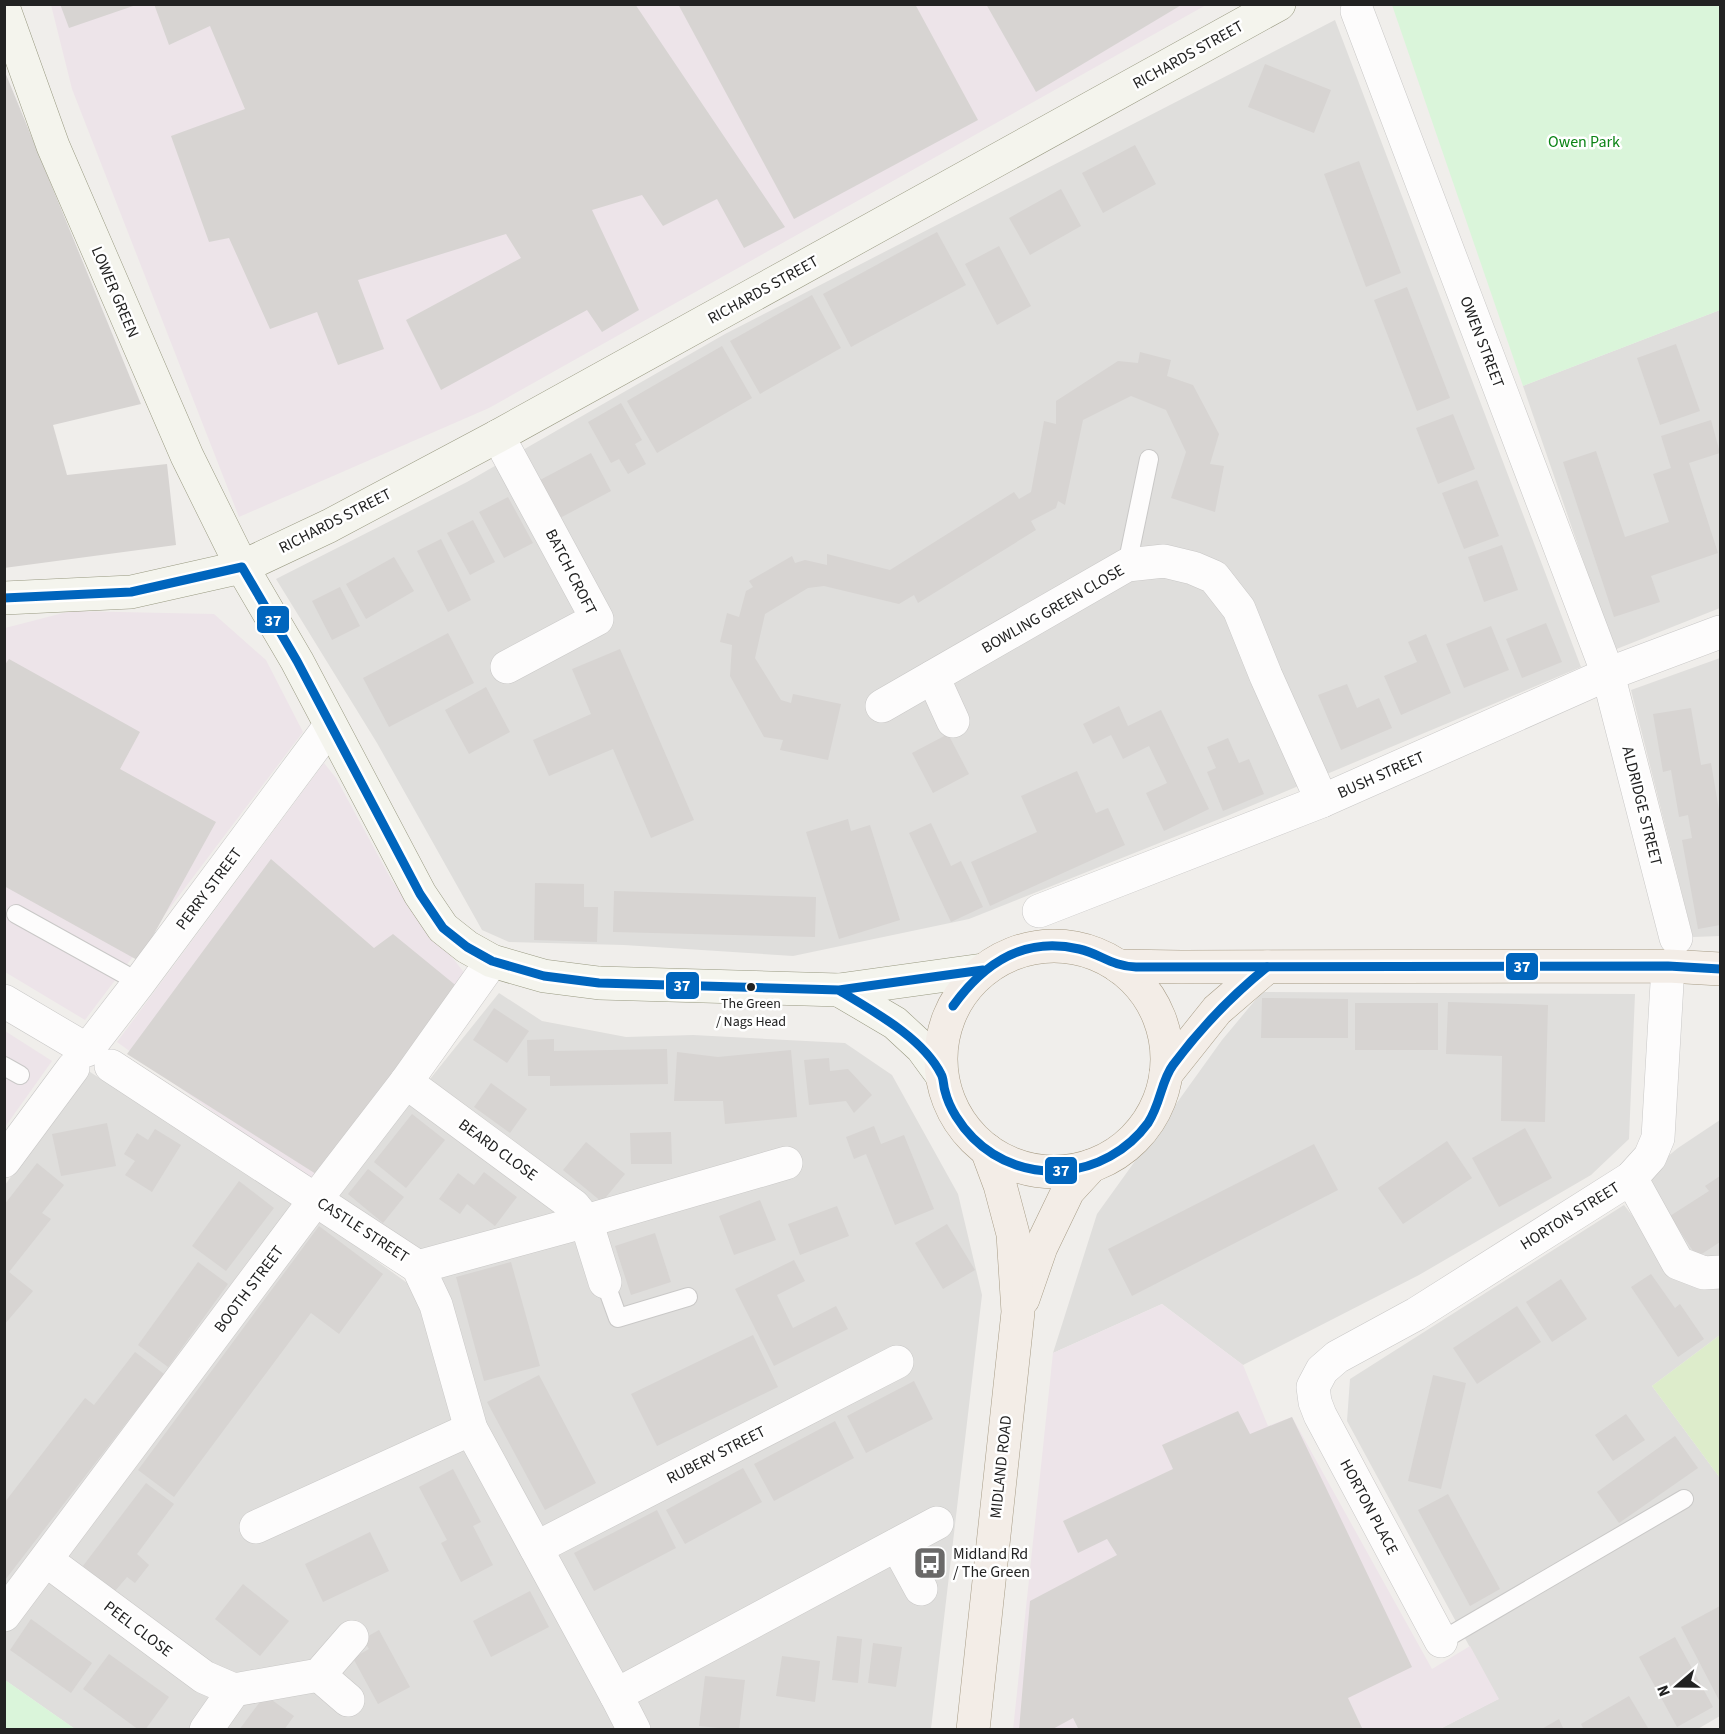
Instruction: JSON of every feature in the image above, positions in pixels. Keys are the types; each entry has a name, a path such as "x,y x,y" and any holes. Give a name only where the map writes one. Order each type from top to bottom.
{"main road":[{"path":"1056,946 1092,952 1118,966 1132,977 1146,994 1157,1013 1164,1034 1167,1052 1166,1074 1156,1107 1146,1125 1121,1150 1091,1166 1063,1172 1041,1172 1003,1161 975,1140 961,1125 948,1100 942,1074 943,1036 953,1006 966,987 983,970 1016,952 1037,947 1056,946"},
{"path":"1118,966 1267,966 1672,952 1720,969"},
{"path":"1166,1074 1217,1010 1267,966"},
{"name":"MIDLAND ROAD","path":"973,1730 1018,1312 1013,1234 1000,1185 987,1150"},
{"name":"MIDLAND ROAD","path":"1018,1312 1041,1247 1068,1191 1091,1166"}],"street":[{"name":"RICHARDS STREET","path":"4,598 131,592 242,567 329,526 498,436 1279,4"},
{"name":"LOWER GREEN","path":"4,9 57,157 175,430 242,567 297,661 425,902 443,928 467,947 492,961 544,976 599,983 839,990 983,970"},
{"name":"OWEN STREET","path":"1357,11 1608,674"},
{"name":"BATCH CROFT","path":"498,436 597,619 507,667"},
{"name":"BOWLING GREEN CLOSE","path":"882,706 1127,565 1164,561 1193,568 1214,577 1239,609 1266,676 1322,801"},
{"name":"BUSH STREET","path":"1039,910 1322,801 1608,674 1720,632"},
{"name":"ALDRIDGE STREET","path":"1608,674 1672,952"},
{"path":"933,677 953,721"},
{"name":"PERRY STREET","path":"4,1161 90,1061 138,984 330,726"},
{"name":"HORTON STREET","path":"1322,1370 1337,1358 1416,1314 1631,1178 1650,1157 1658,1138 1672,952"},
{"name":"BOOTH STREET","path":"4,1615 406,1082 492,961"},
{"path":"839,990 895,1023 922,1048 942,1074"},
{"name":"CASTLE STREET","path":"4,1001 90,1061 316,1199 418,1267 436,1305 471,1429 634,1730"},
{"name":"BEARD CLOSE","path":"406,1082 574,1206 586,1221"},
{"path":"418,1267 786,1163"},
{"path":"1631,1178 1678,1263 1704,1273 1720,1272"},
{"path":"586,1221 604,1282"},
{"name":"RUBERY STREET","path":"536,1548 897,1362"},
{"name":"HORTON PLACE","path":"1322,1370 1313,1387 1320,1415 1441,1641"},
{"path":"256,1527 471,1429"},
{"path":"616,1695 937,1523"},
{"path":"897,1545 921,1589"},
{"name":"PEEL CLOSE","path":"45,1560 204,1677 234,1690"},
{"path":"206,1730 234,1690 319,1675 352,1637"},
{"path":"319,1675 348,1700"}],"lane":[{"path":"1127,565 1149,459"},
{"path":"16,914 138,984"},
{"path":"604,1282 618,1318 687,1297"},
{"path":"1441,1641 1684,1498"}],"shaded area":[{"path":"51,5 1206,5 489,408 239,517 72,89"},
{"path":"1335,20 1581,667 1227,816 969,919 793,956 624,945 509,942 482,930 377,743 276,579 467,482 725,334"},
{"path":"1720,310 1720,608 1614,650 1523,386"},
{"path":"71,611 214,614 266,660 303,732 85,1020 5,972 5,628"},
{"path":"1720,658 1720,936 1693,937 1631,690"},
{"path":"324,763 336,778 392,881 470,980 315,1186 117,1042"},
{"path":"1262,992 1635,994 1629,1139 1591,1175 1419,1275 1243,1365 1162,1304 1053,1353 1097,1214 1222,1040"},
{"path":"499,993 542,1021 626,1037 693,1035 845,1043 892,1075 958,1194 982,1295 931,1729 75,1729 5,1680 5,1185 87,1070 328,1226 417,1290 337,1195"},
{"path":"5,1031 52,1061 5,1127"},
{"path":"1720,1120 1720,1257 1691,1260 1640,1179 1678,1148"},
{"path":"1624,1205 1653,1242 1720,1287 1720,1335 1652,1386 1720,1478 1720,1716 1696,1730 1440,1729 1498,1699 1347,1421 1350,1379"},
{"path":"1162,1304 1243,1365 1268,1426 1292,1417 1432,1669 1470,1646 1499,1699 1440,1729 1013,1730 1053,1353"}],"green space":[{"name":"Owen Park","path":"1392,5 1720,5 1720,310 1523,386"},
{"path":"1720,1335 1720,1478 1652,1386"},
{"path":"5,1680 75,1729 5,1729"}],"building":[{"path":"60,4 136,4 136,5 69,28"},
{"path":"154,4 635,4 785,227 744,248 717,199 663,226 642,195 592,210 639,310 602,332 587,310 441,390 406,320 521,258 506,234 358,280 384,349 338,365 317,312 270,329 229,238 209,242 171,136 245,109 210,26 169,45"},
{"path":"678,4 915,4 978,120 794,219"},
{"path":"986,4 1183,4 1036,92"},
{"path":"1265,64 1331,90 1314,133 1248,107"},
{"path":"5,72 141,404 53,425 67,475 167,464 176,545 4,568"},
{"path":"1135,145 1156,184 1103,213 1082,173"},
{"path":"1359,161 1401,273 1366,287 1324,174"},
{"path":"1061,189 1081,226 1030,255 1009,218"},
{"path":"937,232 966,285 851,347 823,294"},
{"path":"999,246 1031,306 997,325 965,264"},
{"path":"1407,287 1450,398 1417,411 1374,300"},
{"path":"812,295 841,348 760,394 730,341"},
{"path":"1676,344 1700,411 1660,425 1637,358"},
{"path":"722,346 752,398 657,453 627,401"},
{"path":"1140,352 1171,360 1167,376 1193,385 1219,434 1210,464 1224,466 1215,512 1171,498 1186,452 1166,410 1131,396 1083,420 1065,505 1058,501 1056,508 1031,521 1036,530 918,603 914,595 899,604 824,586 808,588 765,614 755,658 781,700 791,703 793,694 841,704 828,760 780,750 783,740 764,737 730,676 732,645 720,642 727,613 739,617 746,591 753,587 749,581 792,556 795,563 805,560 827,565 827,554 890,570 1014,492 1019,499 1031,492 1044,421 1056,424 1056,401 1118,361 1138,363"},
{"path":"621,403 642,440 635,444 646,464 628,474 619,459 611,463 588,422"},
{"path":"1453,414 1475,469 1438,484 1416,428"},
{"path":"1711,420 1720,453 1689,463 1718,553 1651,576 1660,602 1614,617 1563,462 1596,451 1625,537 1669,522 1653,474 1671,468 1661,436"},
{"path":"591,453 611,491 560,518 540,480"},
{"path":"1477,480 1499,536 1464,549 1442,493"},
{"path":"508,497 533,543 504,558 479,512"},
{"path":"473,520 495,562 470,575 447,533"},
{"path":"441,539 471,600 448,612 417,551"},
{"path":"1502,545 1518,590 1484,602 1468,557"},
{"path":"394,557 414,591 366,619 346,584"},
{"path":"340,587 360,626 332,640 312,601"},
{"path":"1546,623 1562,662 1522,678 1506,639"},
{"path":"1491,626 1509,670 1464,688 1446,644"},
{"path":"448,633 474,683 389,727 363,678"},
{"path":"1426,634 1451,693 1401,715 1384,676 1417,662 1408,642"},
{"path":"620,649 694,820 651,838 613,749 549,776 533,740 591,714 572,669"},
{"path":"9,659 140,732 120,769 216,822 139,961 4,886 4,666"},
{"path":"1347,684 1357,708 1379,698 1392,728 1341,750 1318,695"},
{"path":"486,687 510,732 469,754 445,710"},
{"path":"1119,706 1128,726 1161,710 1209,809 1164,831 1146,793 1167,783 1149,746 1123,759 1111,735 1093,744 1083,724"},
{"path":"1691,708 1701,765 1711,763 1720,810 1720,925 1698,929 1682,840 1692,838 1688,815 1679,817 1671,770 1663,772 1653,714"},
{"path":"948,734 969,774 933,793 912,753"},
{"path":"1228,738 1239,763 1249,759 1264,794 1223,811 1207,772 1216,768 1207,747"},
{"path":"1077,771 1096,813 1108,808 1125,845 990,906 971,862 1037,832 1021,796"},
{"path":"848,819 851,831 870,825 900,920 839,939 806,832"},
{"path":"931,823 951,866 961,861 983,907 951,922 909,833"},
{"path":"271,859 374,948 393,934 459,988 316,1174 127,1054"},
{"path":"535,883 584,884 584,907 598,907 597,942 534,940"},
{"path":"614,891 816,897 815,937 613,932"},
{"path":"1262,998 1348,999 1348,1038 1261,1038"},
{"path":"1448,1002 1548,1005 1545,1122 1501,1121 1502,1056 1446,1054"},
{"path":"1355,1003 1438,1003 1438,1050 1355,1050"},
{"path":"494,1008 529,1031 507,1063 473,1040"},
{"path":"554,1039 554,1051 667,1049 668,1084 550,1086 550,1076 528,1076 527,1040"},
{"path":"791,1050 797,1117 725,1124 723,1101 674,1101 677,1052 718,1057"},
{"path":"829,1058 830,1071 848,1069 872,1095 854,1113 846,1101 809,1105 804,1060"},
{"path":"491,1083 527,1109 510,1133 474,1107"},
{"path":"412,1114 445,1140 406,1188 374,1162"},
{"path":"107,1123 116,1166 61,1176 52,1134"},
{"path":"874,1126 881,1144 904,1135 934,1209 895,1225 866,1154 854,1159 846,1137"},
{"path":"1525,1128 1552,1178 1499,1207 1472,1158"},
{"path":"155,1129 181,1145 152,1192 125,1175 135,1161 124,1154 137,1133 148,1140"},
{"path":"671,1132 672,1164 631,1164 630,1133"},
{"path":"1447,1141 1472,1178 1403,1224 1378,1188"},
{"path":"586,1142 625,1174 602,1202 563,1170"},
{"path":"1314,1144 1338,1190 1132,1296 1108,1249"},
{"path":"37,1163 64,1185 42,1213 51,1219 9,1272 33,1291 4,1325 4,1205"},
{"path":"368,1169 404,1197 383,1223 348,1194"},
{"path":"484,1172 517,1197 495,1226 467,1204 460,1214 439,1199 458,1173 474,1185"},
{"path":"1720,1176 1720,1242 1697,1257 1670,1216 1709,1191 1705,1186"},
{"path":"239,1181 274,1208 226,1271 192,1246"},
{"path":"760,1200 776,1240 734,1255 719,1216"},
{"path":"837,1206 849,1236 800,1255 788,1224"},
{"path":"947,1224 975,1270 943,1289 915,1243"},
{"path":"319,1226 383,1274 339,1334 311,1313 174,1497 138,1470"},
{"path":"655,1233 671,1282 631,1295 615,1246"},
{"path":"794,1260 805,1281 777,1295 793,1328 836,1306 848,1329 774,1366 735,1289"},
{"path":"198,1262 228,1284 168,1367 138,1345"},
{"path":"511,1262 540,1366 484,1381 456,1277"},
{"path":"1651,1274 1675,1308 1680,1304 1704,1339 1678,1357 1631,1287"},
{"path":"1561,1279 1587,1319 1552,1342 1526,1302"},
{"path":"1517,1306 1541,1342 1477,1384 1453,1348"},
{"path":"753,1335 778,1387 657,1446 631,1394"},
{"path":"135,1352 164,1374 5,1580 5,1502 85,1398 94,1405"},
{"path":"539,1375 596,1483 545,1510 487,1402"},
{"path":"1433,1375 1466,1383 1441,1489 1408,1481"},
{"path":"914,1381 933,1419 866,1453 847,1416"},
{"path":"1238,1411 1250,1434 1292,1417 1412,1667 1348,1698 1363,1730 1079,1730 1073,1718 1051,1730 1019,1730 1030,1601 1117,1555 1107,1539 1078,1553 1063,1521 1173,1469 1162,1445"},
{"path":"1626,1414 1645,1440 1613,1461 1595,1435"},
{"path":"835,1421 854,1458 774,1501 754,1464"},
{"path":"1675,1436 1698,1468 1619,1523 1597,1492"},
{"path":"743,1468 762,1502 685,1544 666,1510"},
{"path":"453,1469 481,1522 473,1526 493,1565 461,1582 441,1543 447,1540 419,1487"},
{"path":"146,1483 174,1504 137,1554 149,1565 135,1583 127,1577 115,1591 83,1566"},
{"path":"1448,1494 1500,1589 1470,1606 1418,1510"},
{"path":"657,1510 676,1548 594,1591 574,1553"},
{"path":"370,1532 389,1571 323,1602 305,1564"},
{"path":"243,1584 289,1621 260,1656 215,1619"},
{"path":"530,1591 549,1627 491,1657 473,1621"},
{"path":"1720,1606 1720,1702 1681,1627"},
{"path":"31,1619 92,1663 71,1693 10,1650"},
{"path":"379,1630 410,1687 378,1704 353,1658 369,1649 363,1639"},
{"path":"837,1636 862,1639 858,1683 832,1680"},
{"path":"1675,1637 1713,1707 1677,1727 1639,1657"},
{"path":"873,1643 902,1647 896,1687 868,1683"},
{"path":"109,1654 169,1697 145,1730 139,1730 83,1689"},
{"path":"782,1656 820,1661 815,1702 776,1696"},
{"path":"705,1676 745,1680 739,1730 699,1726"},
{"path":"265,1695 294,1716 284,1730 239,1730"},
{"path":"1629,1696 1648,1728 1645,1730 1584,1730 1581,1724"},
{"path":"1559,1719 1564,1730 1540,1730"}],"transit line":[{"name":"37","path":"4,598 131,592 242,567 297,661 420,894 443,928 467,947 492,961 544,976 599,983 839,990 983,970"},
{"name":"37","path":"953,1006 978,977 992,966 1007,956 1040,946 1079,949 1113,962 1136,967 1668,966 1720,969"},
{"name":"37","path":"840,991 896,1026 933,1061 942,1076 952,1110 973,1138 993,1154 1016,1165 1039,1170 1063,1171 1087,1166 1110,1156 1130,1142 1148,1123 1173,1065 1217,1013 1267,967"}],"place":[{"name":"The Green / Nags Head","path":"751,987"},
{"name":"Midland Rd / The Green","path":"930,1563"}]}
